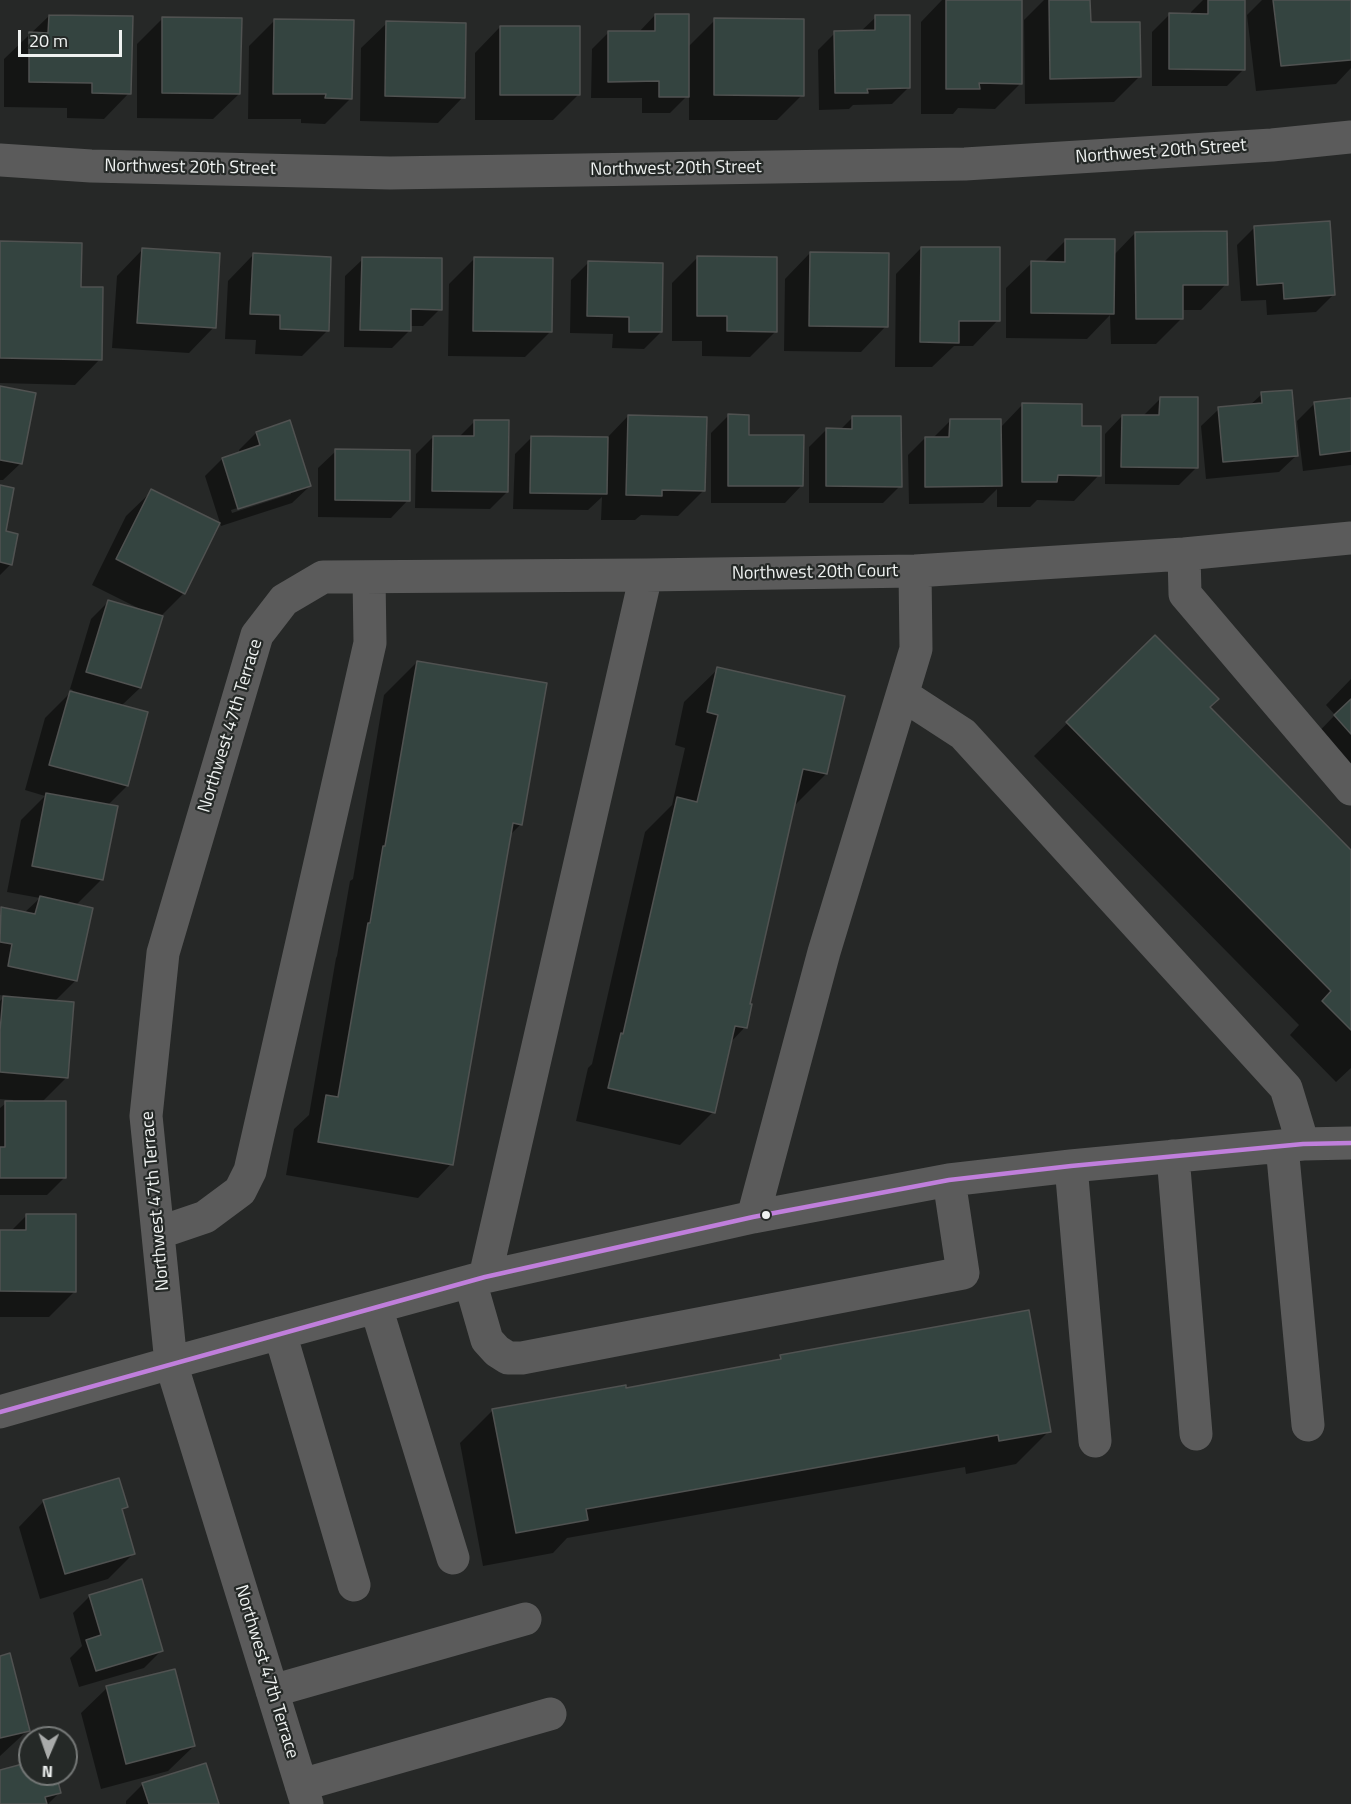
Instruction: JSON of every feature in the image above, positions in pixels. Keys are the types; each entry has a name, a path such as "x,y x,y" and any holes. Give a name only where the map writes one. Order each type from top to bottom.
{"street":[{"name":"Northwest 20th Street","path":"0,160 91,166 390,173 953,165 1272,145 1351,137"},
{"name":"Northwest 20th Court","path":"284,600 323,577 646,576 915,571 1184,554 1351,537"},
{"path":"1184,554 1185,594 1351,789"},
{"path":"753,1217 824,952 916,649 915,571"},
{"path":"646,576 477,1279 487,1340 497,1351 508,1358 522,1358 963,1273 950,1180"},
{"path":"158,1233 205,1217 240,1191 250,1171 370,643 369,577"},
{"name":"Northwest 47th Terrace","path":"284,600 257,635 163,953 146,1116 171,1363 304,1795"},
{"path":"903,695 963,734 1286,1089 1293,1145 1308,1425"},
{"path":"0,1412 477,1279 753,1217 950,1180 1173,1156 1293,1145 1351,1143"},
{"path":"1173,1156 1196,1434"},
{"path":"1071,1166 1095,1441"},
{"path":"376,1307 453,1558"},
{"path":"280,1333 354,1584"},
{"path":"272,1691 525,1619"},
{"path":"304,1795 550,1714"}],"building":[{"path":"946,0 1022,0 1022,84 979,83 980,89 946,89"},
{"path":"1049,0 1090,0 1091,22 1140,22 1141,77 1050,79"},
{"path":"1208,0 1245,0 1245,70 1169,69 1169,13 1208,14"},
{"path":"1273,0 1351,0 1351,60 1281,66"},
{"path":"655,14 689,14 689,97 659,97 659,81 608,82 608,31 655,31"},
{"path":"49,15 133,16 131,94 92,93 92,83 29,82 29,32 48,33"},
{"path":"875,15 910,15 910,88 867,89 868,93 835,93 834,31 875,30"},
{"path":"162,17 242,18 240,94 162,93"},
{"path":"714,18 804,19 804,96 714,95"},
{"path":"274,19 354,20 352,99 325,98 326,94 273,94"},
{"path":"386,21 466,23 465,98 385,96"},
{"path":"500,26 580,26 580,95 500,95"},
{"path":"1330,221 1335,295 1284,299 1283,283 1257,285 1254,226"},
{"path":"1227,231 1228,285 1183,285 1183,319 1136,319 1135,232"},
{"path":"1065,239 1115,239 1114,314 1031,313 1031,261 1065,262"},
{"path":"0,241 82,243 81,287 103,287 102,360 0,358"},
{"path":"921,247 1000,247 1000,321 959,321 959,343 920,342"},
{"path":"142,248 220,253 216,328 137,323"},
{"path":"810,252 889,253 888,327 809,326"},
{"path":"253,253 331,257 329,331 280,329 280,315 250,314"},
{"path":"697,256 777,257 777,332 727,331 727,316 697,316"},
{"path":"362,257 442,258 442,310 411,309 411,331 360,330"},
{"path":"474,257 553,258 552,332 473,331"},
{"path":"588,261 663,263 662,332 629,332 629,317 587,316"},
{"path":"0,386 36,393 22,464 0,460"},
{"path":"1292,390 1298,456 1223,462 1218,407 1262,403 1261,392"},
{"path":"1160,397 1198,397 1198,468 1121,467 1122,415 1159,415"},
{"path":"1351,398 1351,451 1320,455 1314,402"},
{"path":"1022,403 1082,404 1082,426 1101,426 1101,476 1058,475 1057,482 1022,482"},
{"path":"728,414 749,415 749,435 804,435 803,486 728,486"},
{"path":"628,415 707,417 705,491 662,490 662,496 626,495"},
{"path":"852,416 901,416 902,487 826,486 826,428 852,429"},
{"path":"950,419 1001,419 1002,486 925,487 925,437 949,437"},
{"path":"290,420 311,486 238,509 222,458 260,445 256,432"},
{"path":"474,420 509,420 508,492 432,491 433,436 474,436"},
{"path":"531,436 608,437 607,494 530,493"},
{"path":"335,449 410,450 410,501 335,500"},
{"path":"0,485 14,488 6,531 18,534 12,565 0,562"},
{"path":"151,489 220,523 185,594 116,559"},
{"path":"108,600 163,616 141,688 86,672"},
{"path":"1155,635 1219,699 1210,707 1351,850 1351,1030 1322,1001 1331,991 1066,722"},
{"path":"417,661 547,683 522,825 513,823 453,1165 318,1142 326,1095 338,1097"},
{"path":"717,667 845,696 827,774 803,769 750,1004 752,1004 747,1028 735,1026 715,1113 608,1088 621,1033 623,1034 677,797 697,802 718,715 707,712"},
{"path":"70,691 148,712 128,786 49,765"},
{"path":"1351,699 1351,734 1334,715"},
{"path":"46,793 118,806 103,880 32,866"},
{"path":"40,896 93,908 77,981 8,966 12,944 0,942 1,907 35,914"},
{"path":"3,996 74,1002 68,1078 0,1072"},
{"path":"5,1101 66,1101 66,1178 0,1178 0,1147 5,1147"},
{"path":"26,1214 76,1214 76,1292 0,1291 0,1230 26,1230"},
{"path":"1029,1310 1051,1432 999,1441 998,1435 586,1509 588,1520 516,1533 492,1409 626,1385 626,1388 781,1359 780,1355"},
{"path":"119,1478 128,1507 122,1509 135,1554 65,1574 43,1500"},
{"path":"142,1579 163,1651 96,1671 86,1640 101,1635 89,1595"},
{"path":"10,1653 29,1726 18,1726 18,1734 0,1738 0,1656"},
{"path":"175,1669 195,1746 126,1764 106,1686"},
{"path":"206,1763 219,1804 149,1804 142,1783"},
{"path":"18,1765 18,1786 59,1786 61,1793 45,1797 47,1804 0,1804 0,1770"}],"transit line":[{"path":"0,1412 485,1277 753,1217 949,1180 1303,1144 1351,1143"}]}
